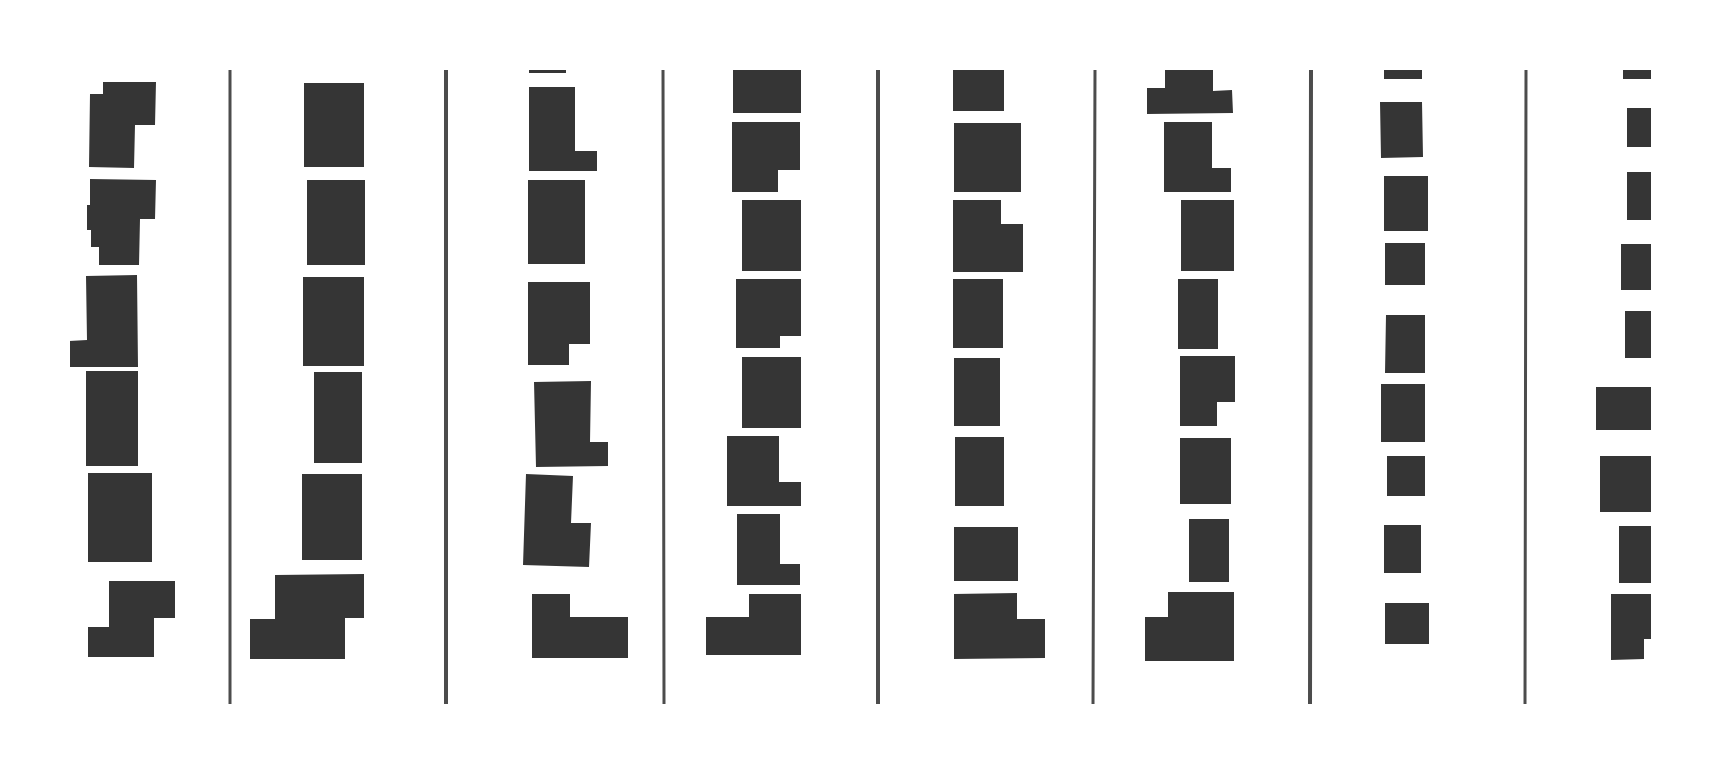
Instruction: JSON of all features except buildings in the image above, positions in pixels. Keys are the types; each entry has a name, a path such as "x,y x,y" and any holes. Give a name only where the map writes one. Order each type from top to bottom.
{"street":[{"path":"446,69 446,705"},
{"path":"878,69 878,705"},
{"path":"1310,69 1310,705"}],"lane":[{"path":"230,69 230,705"},
{"path":"663,69 664,705"},
{"path":"1094,705 1095,69"},
{"path":"1524,705 1526,69"}]}
